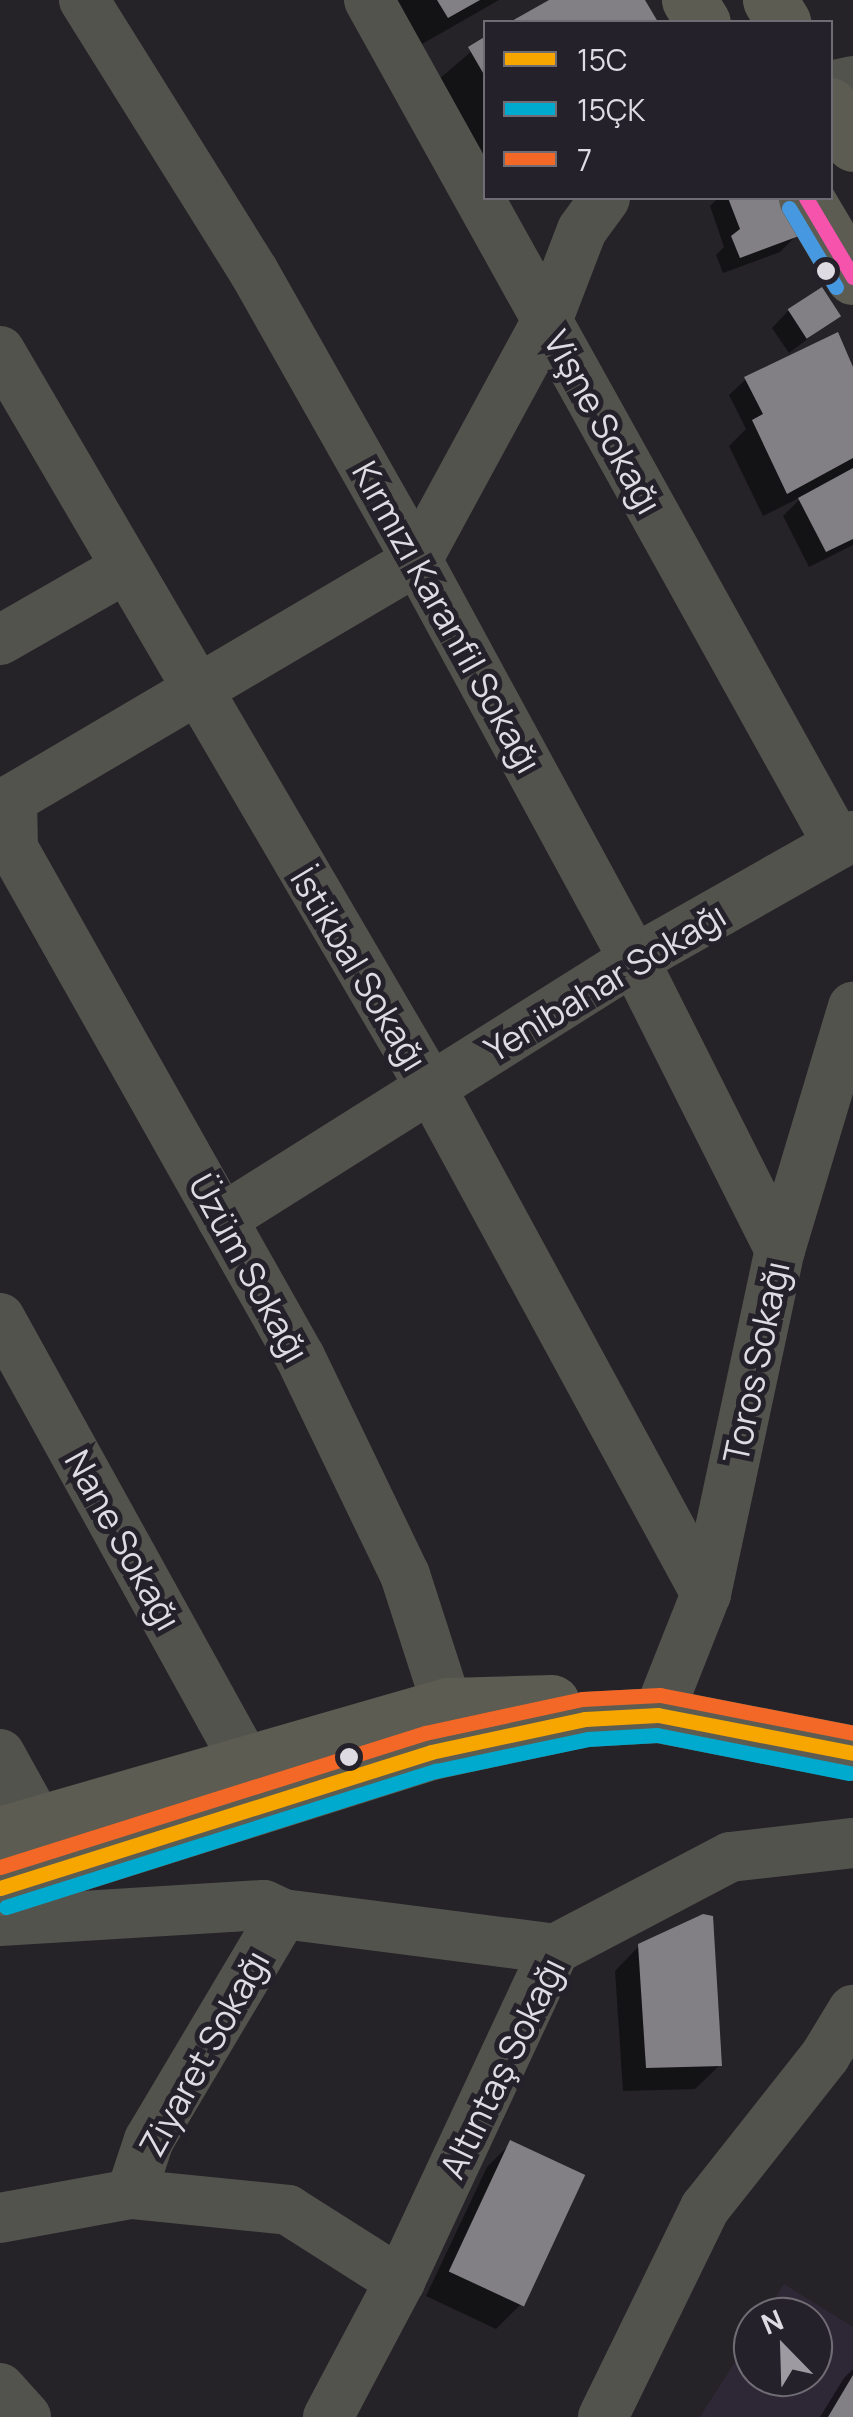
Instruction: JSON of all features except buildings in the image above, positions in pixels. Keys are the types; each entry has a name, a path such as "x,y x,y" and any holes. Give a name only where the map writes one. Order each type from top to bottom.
{"main road":[{"path":"833,110 853,144"},
{"path":"807,200 853,278"},
{"path":"19,1827 447,1706 557,1702 585,1719"},
{"path":"0,1888 413,1758 585,1719 658,1714 853,1753"}],"street":[{"name":"Kırmızı Karanfil Sokağı","path":"84,0 254,272 418,560 634,960 780,1250"},
{"name":"Vişne Sokağı","path":"369,0 546,321 846,840"},
{"path":"194,693 418,560 546,321 582,230 604,200"},
{"name":"İstikbal Sokağı","path":"0,351 194,693 431,1088 706,1594"},
{"path":"0,640 124,569"},
{"name":"Üzüm Sokağı","path":"194,693 12,798 13,848 300,1356 404,1576 447,1706"},
{"name":"Yenibahar Sokağı","path":"222,1219 634,960 846,840"},
{"name":"Toros Sokağı","path":"658,1714 706,1594 780,1250 853,1008"},
{"name":"Nane Sokağı","path":"0,1318 246,1762"},
{"path":"0,1754 19,1827"},
{"name":"Altıntaş Sokağı","path":"328,2417 400,2281 555,1949 730,1858 853,1842"},
{"path":"0,1921 264,1905 283,1914 555,1949"},
{"name":"Ziyaret Sokağı","path":"131,2194 149,2140 283,1914"},
{"path":"604,2417 705,2208 825,2056 853,2010"},
{"name":"Ziyaret Sokağı","path":"0,2218 131,2194 288,2210 400,2281"},
{"path":"0,2388 26,2417"}],"shaded area":[{"path":"784,2284 805,2297 776,2297"},
{"path":"833,2315 853,2327 853,2417 700,2417 733,2365 733,2397 833,2397"}],"transit line":[{"path":"807,200 853,277"},
{"path":"789,208 836,287"},
{"name":"7","path":"0,1867 425,1733 582,1699 660,1695 853,1733"},
{"name":"15C","path":"0,1888 431,1752 585,1719 658,1715 853,1753"},
{"name":"15ÇK","path":"6,1907 436,1771 588,1739 657,1735 849,1773"}]}
